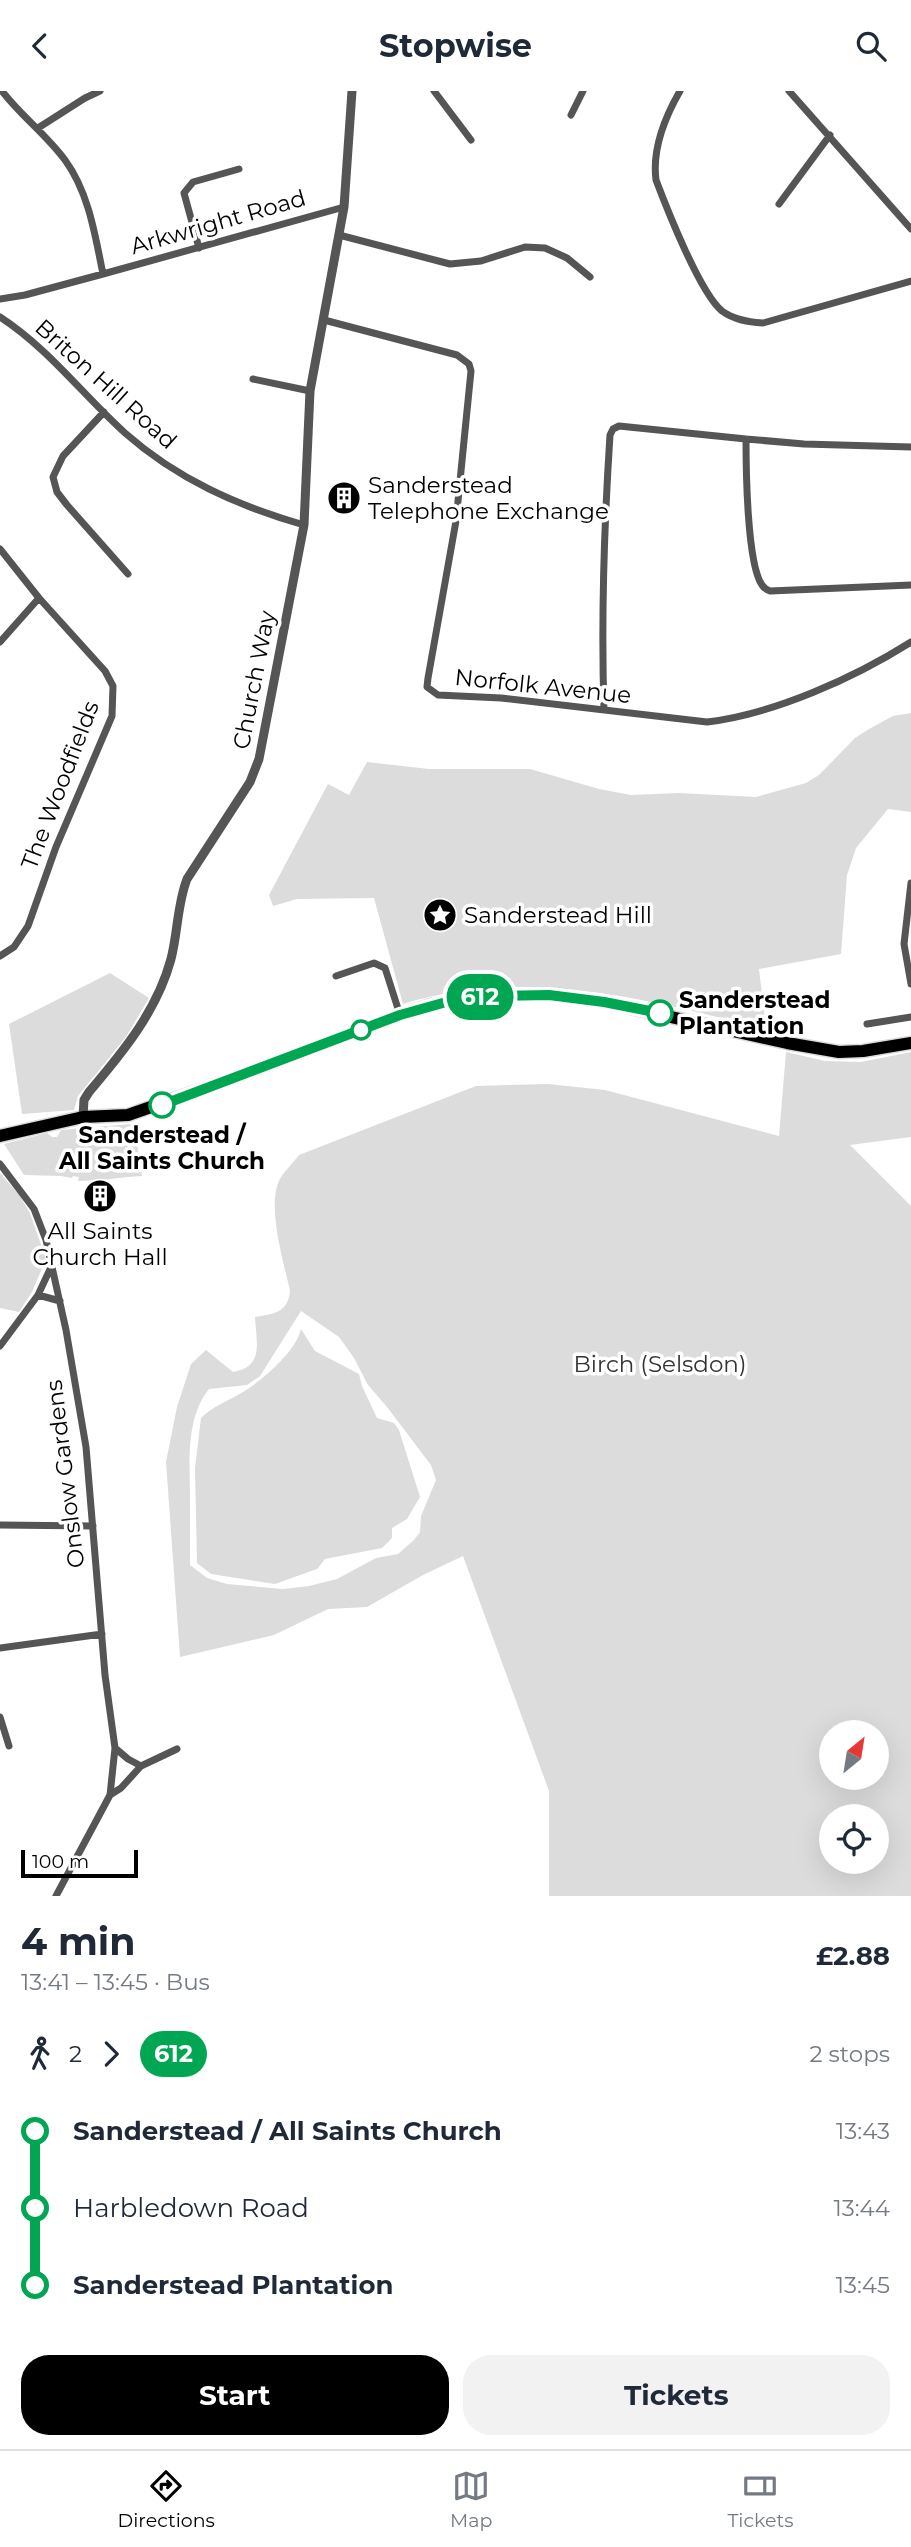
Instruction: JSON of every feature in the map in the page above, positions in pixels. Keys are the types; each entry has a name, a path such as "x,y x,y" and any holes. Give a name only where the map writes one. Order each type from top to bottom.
{"main road":[{"path":"0,1136 83,1117 128,1115 167,1103 400,1015 457,999 549,995 604,1002 818,1050 863,1051 911,1044"}],"street":[{"path":"2,91 66,161 90,213 103,274"},
{"path":"38,128 100,91"},
{"path":"344,207 352,91"},
{"path":"351,103 359,91"},
{"path":"434,91 471,139"},
{"path":"571,115 583,91"},
{"path":"680,91 667,117 657,148 654,166 656,180 696,272 711,300 722,311 747,322 763,323 911,281"},
{"path":"789,91 911,229"},
{"path":"779,204 830,135"},
{"path":"199,248 184,193 192,182 239,169"},
{"name":"Church Way","path":"83,1117 84,1100 131,1040 156,999 171,959 181,894 187,879 250,782 259,759 304,525 310,391 344,207"},
{"name":"Arkwright Road","path":"0,299 25,295 344,207"},
{"path":"339,236 450,264 481,261 525,247 545,248 567,258 590,277"},
{"name":"Briton Hill Road","path":"0,317 67,375 146,450 196,484 239,504 304,525"},
{"name":"Norfolk Avenue","path":"324,320 457,355 469,364 456,521 427,687 432,692 438,695 501,698 707,722 734,719 778,706 863,669 911,642"},
{"path":"253,379 310,391"},
{"path":"104,412 62,456 53,477 57,492 67,505 128,574"},
{"path":"604,710 602,579 610,435 613,429 625,425 804,444 911,447"},
{"path":"746,439 746,472 755,568 761,585 766,589 781,592 911,585"},
{"name":"The Woodfields","path":"0,549 38,598 105,671 113,686 114,702 112,716 56,847 28,926 14,947 0,956"},
{"path":"0,642 38,598"},
{"path":"911,883 904,944 911,984"},
{"path":"336,977 374,963 380,964 385,968 400,1015"},
{"path":"867,1024 911,1017"},
{"name":"Onslow Gardens","path":"0,1164 34,1209 52,1265 86,1447 105,1675 115,1748 110,1795"},
{"path":"0,1346 38,1295 52,1265"},
{"path":"38,1295 60,1301"},
{"path":"0,1525 93,1526"},
{"path":"0,1648 102,1634"},
{"path":"0,1717 9,1747"},
{"path":"115,1748 141,1766"},
{"path":"56,1896 110,1795 121,1789 141,1766 177,1749"}],"green space":[{"name":"Sanderstead Plantation","path":"911,713 911,812 888,809 856,848 847,875 841,954 759,969 766,1029 630,998 541,987 449,993 403,1004 374,898 297,899 273,906 269,895 328,784 349,795 367,762 429,769 530,769 599,789 631,795 679,793 756,797 806,783 819,775 855,738 893,716"},
{"path":"110,973 149,998 126,1037 78,1096 74,1110 22,1114 9,1024"},
{"name":"Birch (Selsdon)","path":"786,1052 825,1061 861,1062 911,1052 911,1137 850,1145 911,1206 911,1896 549,1896 549,1791 463,1556 367,1607 328,1609 274,1635 180,1657 166,1462 177,1407 191,1364 206,1350 233,1372 250,1365 257,1344 255,1317 279,1311 289,1298 290,1291 275,1217 277,1188 281,1177 299,1155 476,1086 548,1084 605,1090 779,1136","holes":["301,1311 339,1337 368,1385 431,1465 436,1480 421,1516 420,1532 398,1554 376,1558 337,1579 309,1586 283,1589 227,1584 207,1578 190,1565 190,1442 201,1401 209,1389 247,1385 260,1376"]},
{"path":"130,1124 131,1127 139,1124 137,1144 142,1176 78,1181 79,1177 73,1176 24,1175 4,1144 47,1133 57,1137 61,1130"},
{"path":"0,1173 20,1196 30,1213 46,1259 32,1292 19,1312 0,1308"},
{"path":"301,1329 315,1351 359,1374 377,1418 394,1423 399,1430 420,1497 407,1519 392,1528 392,1538 382,1548 325,1559 317,1569 275,1584 211,1574 197,1563 195,1468 201,1418 269,1373 293,1346"}],"bus line":[{"name":"612","path":"162,1105 400,1015 457,999 549,995 660,1013"}],"place":[{"name":"Sanderstead Telephone Exchange","path":"344,498"},
{"name":"Sanderstead Hill","path":"440,915"},
{"name":"Sanderstead Plantation","path":"660,1013"},
{"name":"Sanderstead / All Saints Church","path":"162,1105"},
{"name":"All Saints Church Hall","path":"100,1196"}]}
